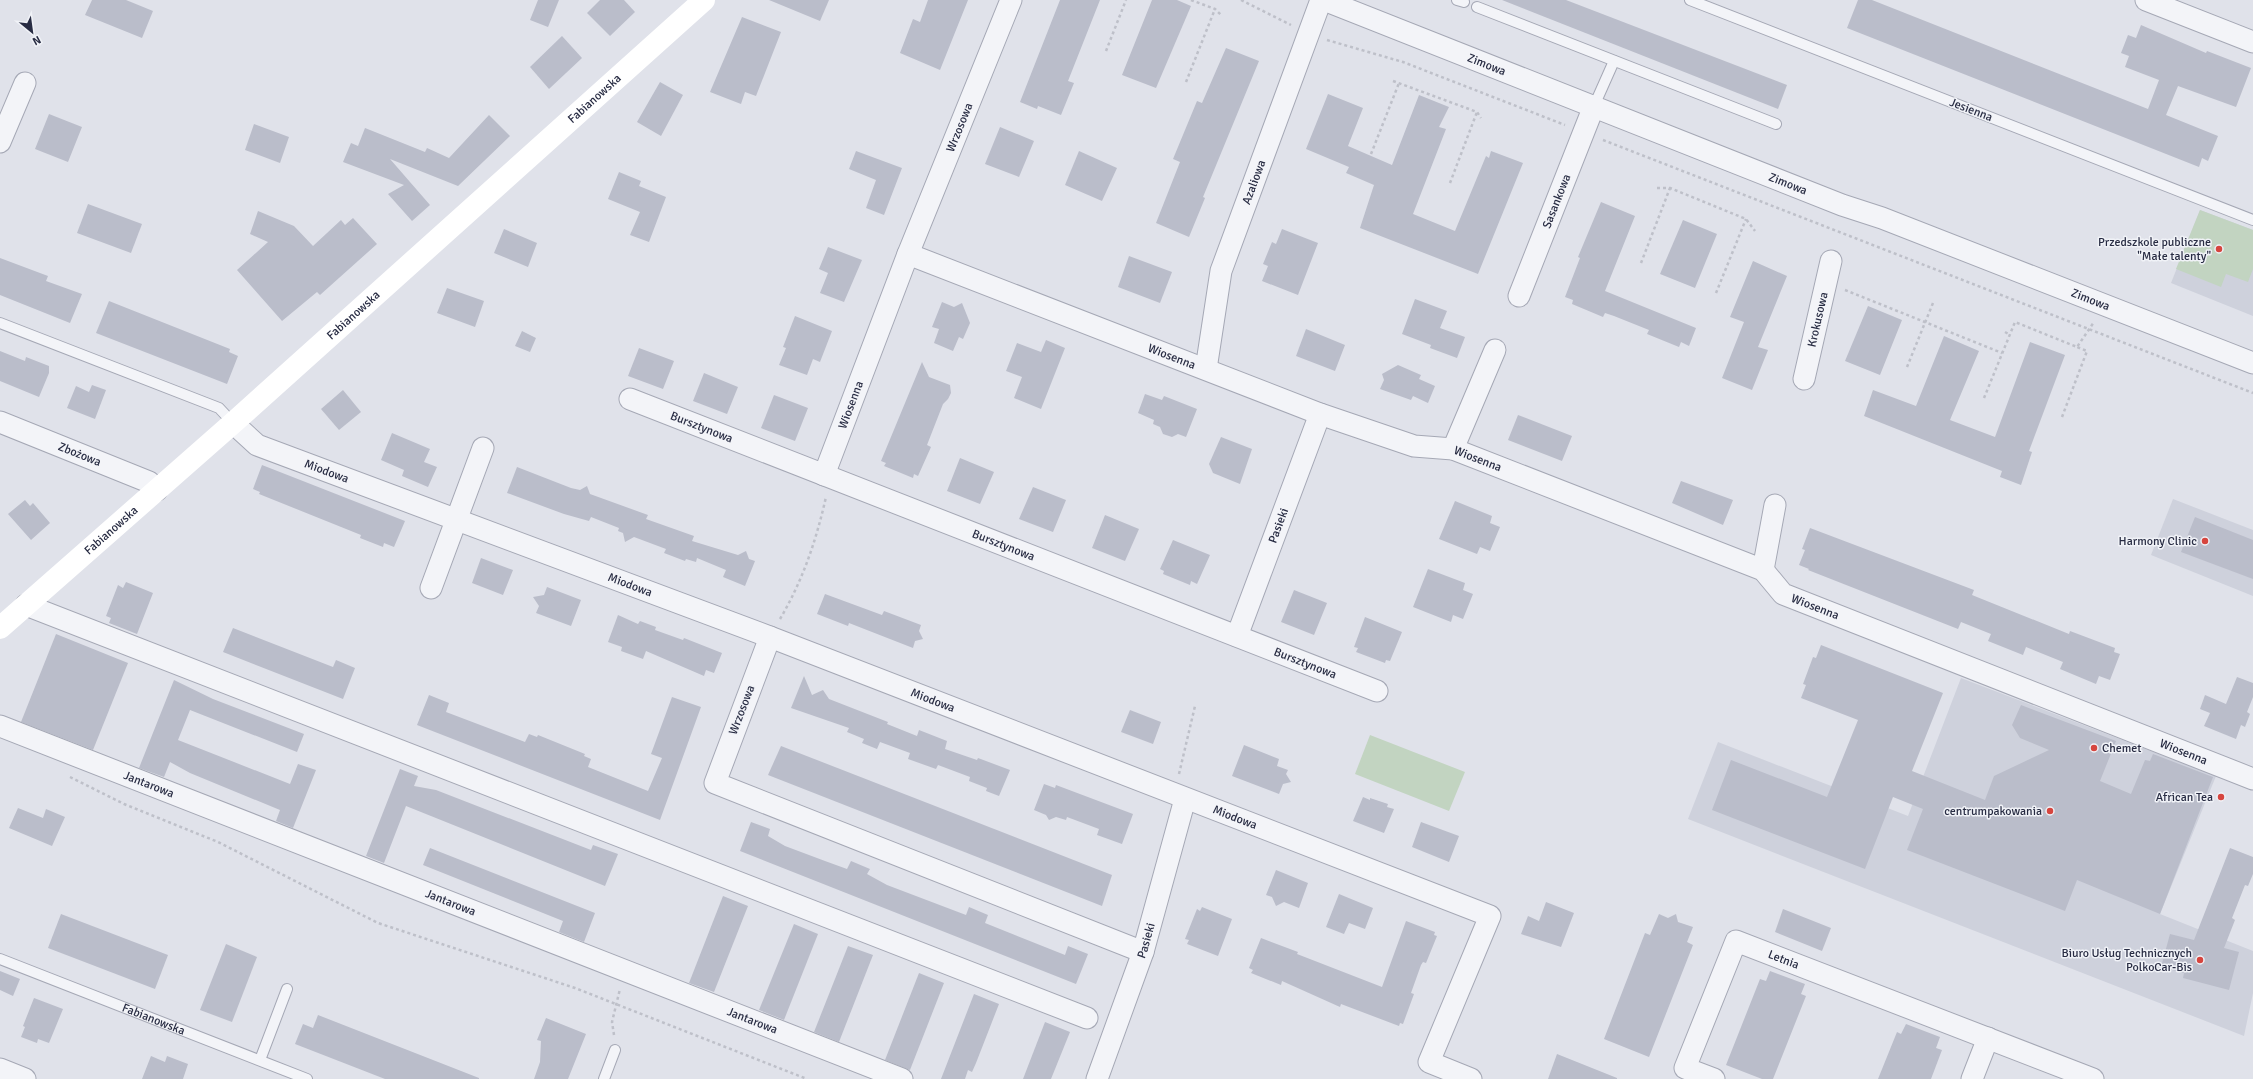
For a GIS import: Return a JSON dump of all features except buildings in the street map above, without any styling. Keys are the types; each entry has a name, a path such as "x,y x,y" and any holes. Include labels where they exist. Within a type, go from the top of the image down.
{"street":[{"name":"Fabianowska","path":"0,628 233,423 704,0"},
{"name":"Wrzosowa","path":"908,254 1011,0"},
{"name":"Azaliowa","path":"1206,369 1221,271 1321,0"},
{"name":"Zimowa","path":"1324,0 1835,202 2253,363"},
{"path":"2146,0 2253,42"},
{"path":"0,142 25,83"},
{"name":"Sasankowa","path":"1519,296 1594,106"},
{"name":"Wiosenna","path":"828,477 908,254 1320,414 1414,446 1453,449 1763,570 1783,594 2253,779"},
{"name":"Krokusowa","path":"1804,379 1832,261"},
{"path":"1453,449 1495,350"},
{"name":"Bursztynowa","path":"630,399 1377,691"},
{"name":"Pasieki","path":"1236,636 1320,414"},
{"name":"Zbożowa","path":"0,422 149,482 157,490"},
{"name":"Miodowa","path":"233,423 257,445 456,518 770,637 1490,916 1429,1062 1471,1079"},
{"path":"431,588 483,448"},
{"path":"1763,570 1775,505"},
{"path":"26,605 1087,1018"},
{"name":"Wrzosowa","path":"770,637 715,783 1143,952"},
{"name":"Jantarowa","path":"0,726 902,1079"},
{"name":"Pasieki","path":"1097,1079 1143,952 1185,799"},
{"name":"Letnia","path":"1714,1079 1685,1068 1736,941 2093,1079"},
{"path":"1972,1079 1988,1038"},
{"path":"0,1069 25,1079"}],"lane":[{"name":"Jesienna","path":"1690,0 2253,220"},
{"path":"1477,7 1776,124"},
{"path":"1594,106 1614,61"},
{"path":"0,323 219,408 233,423"},
{"name":"Fabianowska","path":"0,959 307,1079"},
{"path":"260,1060 287,989"},
{"path":"604,1079 615,1050"}],"path":[{"path":"1106,51 1126,0"},
{"path":"1191,0 1215,9 1221,15"},
{"path":"1241,0 1327,40 1403,62 2253,393"},
{"path":"1186,82 1215,9"},
{"path":"1393,81 1477,112 1481,118"},
{"path":"1371,154 1399,83"},
{"path":"1450,183 1477,112"},
{"path":"1658,188 1670,188 1746,219 1755,231"},
{"path":"1641,263 1670,188"},
{"path":"1716,293 1746,219"},
{"path":"1841,289 2002,353"},
{"path":"1907,368 1932,303"},
{"path":"2077,347 2105,305"},
{"path":"1984,398 2015,322 2087,351 2062,417"},
{"path":"2004,332 2010,334"},
{"path":"770,637 794,596 807,566 816,541 828,477"},
{"path":"1185,799 1179,781 1179,773 1190,734 1194,706"},
{"path":"68,776 124,804 218,842 378,923 616,1003 807,1079"},
{"path":"615,1050 612,1022 625,971"}],"shaded area":[{"name":"Przedszkole publiczne \"Małe talenty\"","path":"2200,210 2253,230 2253,316 2171,283"},
{"path":"2173,499 2253,530 2253,596 2151,555"},
{"path":"1961,678 2216,776 2160,914 2253,951 2253,993 2244,1036 1688,819 1718,742 1908,816"}],"green space":[{"name":"Przedszkole publiczne \"Małe talenty\"","path":"2200,210 2253,230 2253,269 2248,282 2226,274 2221,287 2176,269"},
{"path":"1370,735 1465,772 1449,811 1355,774"}],"place":[{"name":"Przedszkole publiczne \"Małe talenty\"","path":"2219,249"},
{"name":"Harmony Clinic","path":"2205,541"},
{"name":"Chemet","path":"2094,748"},
{"name":"African Tea","path":"2221,797"},
{"name":"centrumpakowania","path":"2050,811"},
{"name":"Biuro Usług Technicznych PolkoCar-Bis","path":"2200,960"}]}
